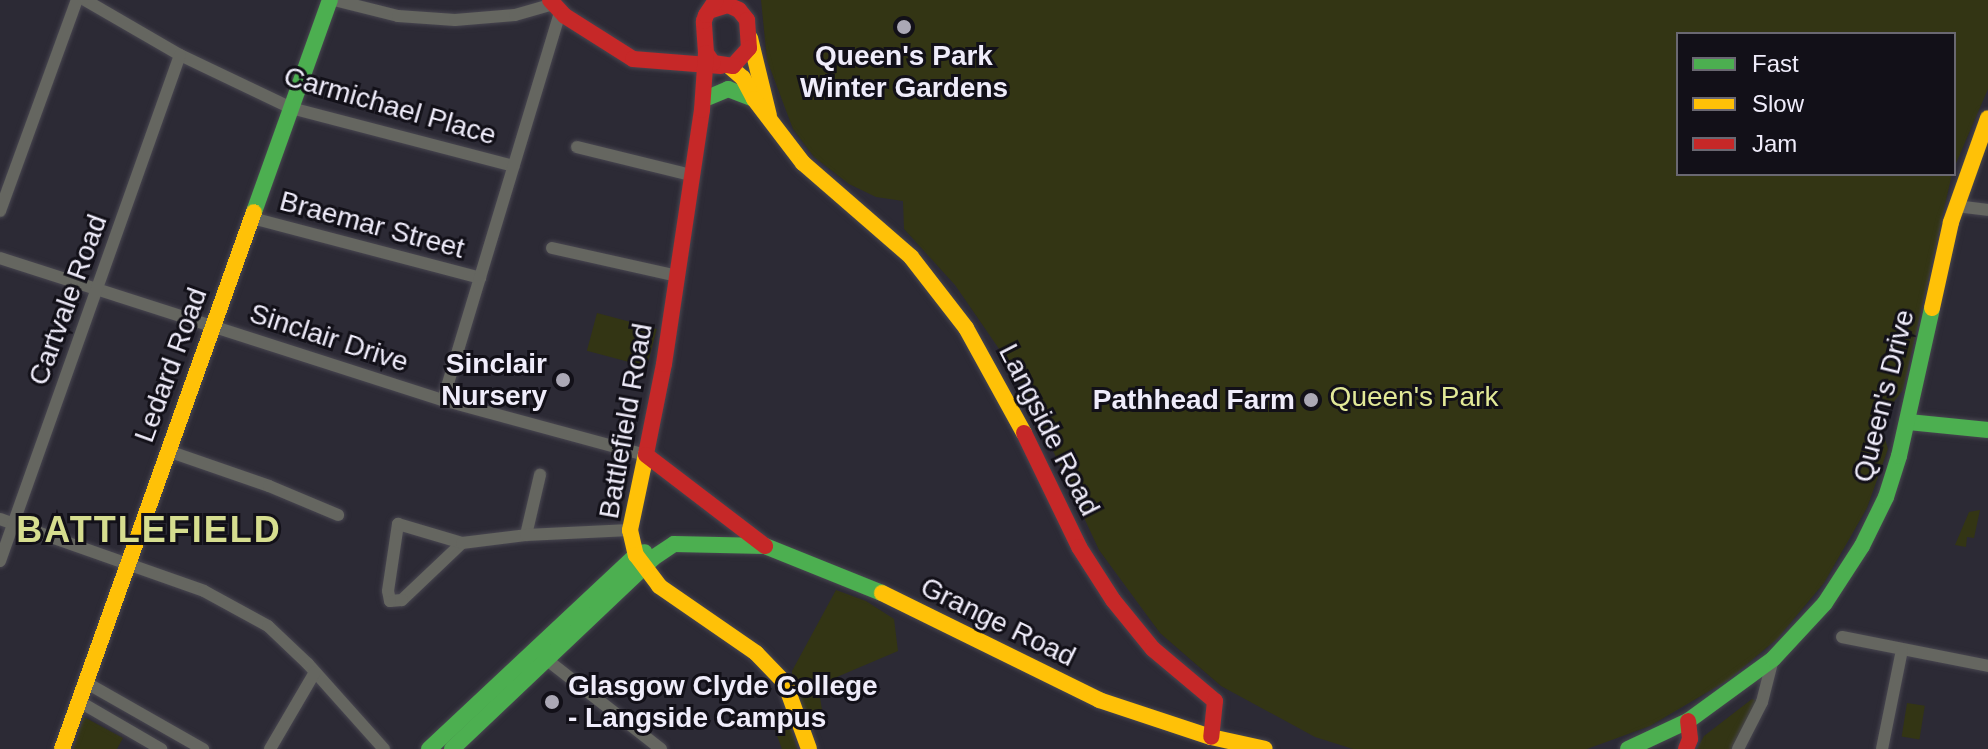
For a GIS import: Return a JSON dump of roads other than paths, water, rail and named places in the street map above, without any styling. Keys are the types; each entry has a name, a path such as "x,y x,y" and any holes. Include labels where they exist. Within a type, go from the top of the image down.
{"street":[{"path":"0,211 77,0"},
{"name":"Carmichael Place","path":"85,0 180,55 291,108 514,166"},
{"path":"332,0 398,16 455,20 515,15 554,6 633,59 681,64 717,63 703,27 727,5"},
{"name":"Ledard Road","path":"62,749 332,0"},
{"name":"Langside Road","path":"727,5 749,34 770,118"},
{"path":"443,400 514,166 554,6"},
{"name":"Battlefield Road","path":"640,561 630,530 646,455 705,104 717,63 746,55 749,34"},
{"name":"Cartvale Road","path":"0,561 6,521 98,289 180,55"},
{"name":"Langside Road","path":"717,63 743,78 754,99 803,163 911,257 959,318 995,376 1069,529 1105,589 1153,649 1212,695 1216,708 1210,743"},
{"path":"681,64 705,104 728,89 754,99"},
{"name":"Queen's Drive","path":"1773,659 1825,603 1862,546 1886,497 1909,422 1956,206 1988,118"},
{"path":"577,147 691,175"},
{"path":"1956,206 1988,210"},
{"name":"Braemar Street","path":"252,218 480,278"},
{"path":"552,248 677,276"},
{"name":"Sinclair Drive","path":"0,258 443,400 646,455"},
{"path":"1909,422 1988,430"},
{"path":"168,451 269,486 338,515"},
{"name":"Grange Road","path":"646,455 765,546 854,579 1051,679 1210,743"},
{"path":"526,535 540,475"},
{"path":"6,521 204,591 268,626 315,672 384,749"},
{"path":"462,543 402,600 390,601 387,597 398,524 462,543 526,535 630,530"},
{"name":"Grange Road","path":"640,561 674,544 765,546"},
{"path":"429,749 540,654 640,561 672,598 768,663 791,695 809,749"},
{"path":"1842,637 1988,666"},
{"path":"1882,749 1902,650"},
{"path":"452,749 540,654"},
{"path":"540,654 661,749"},
{"path":"1628,749 1688,721 1773,659"},
{"path":"1738,749 1762,702 1773,659"},
{"path":"270,749 315,672"},
{"path":"85,682 203,749"},
{"path":"80,702 161,749"},
{"path":"1686,749 1690,739 1688,721"},
{"path":"1210,743 1265,749"}],"place":[{"name":"Queen's Park Winter Gardens","path":"904,27"},
{"name":"Sinclair Nursery","path":"563,380"},
{"name":"Pathhead Farm","path":"1311,400"},
{"name":"Glasgow Clyde College - Langside Campus","path":"552,702"}],"district":[{"name":"BATTLEFIELD","path":"149,530"}],"park label":[{"name":"Queen's Park","path":"1414,397"}]}
